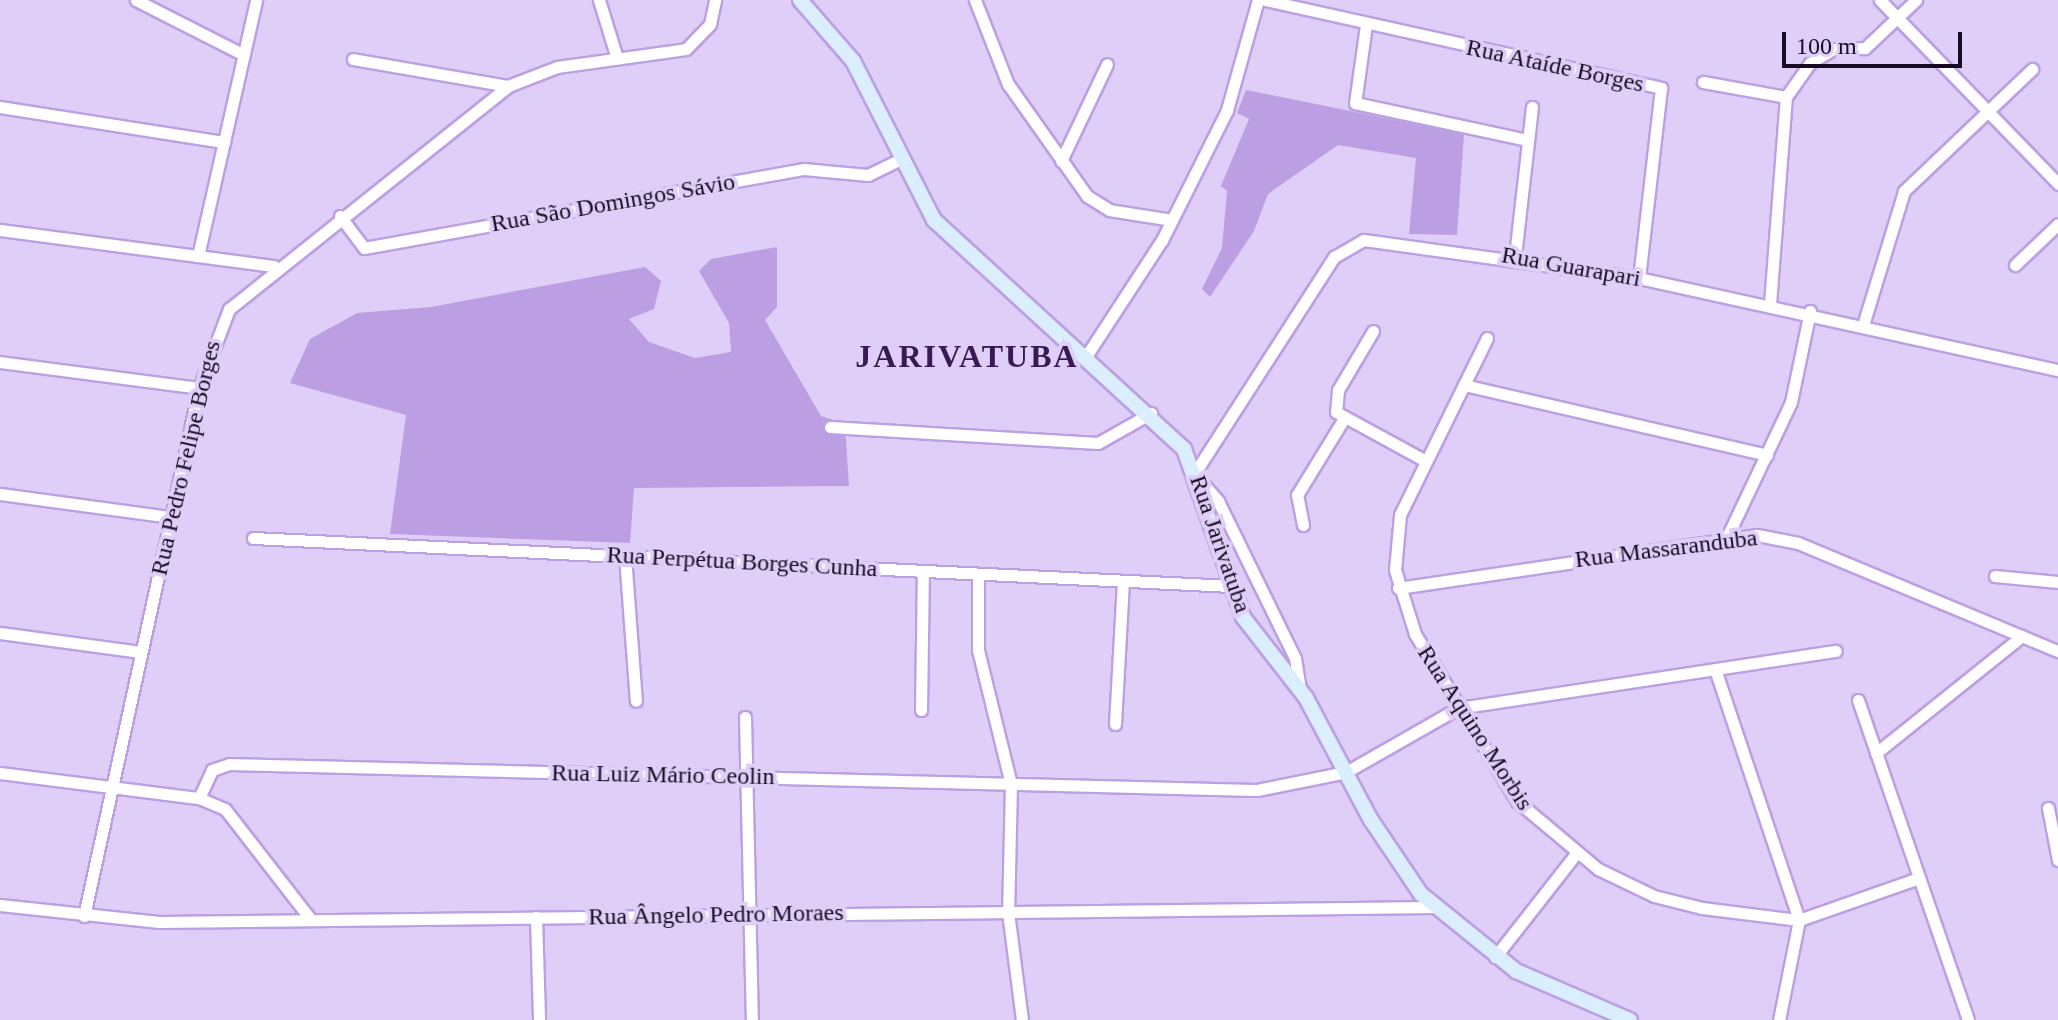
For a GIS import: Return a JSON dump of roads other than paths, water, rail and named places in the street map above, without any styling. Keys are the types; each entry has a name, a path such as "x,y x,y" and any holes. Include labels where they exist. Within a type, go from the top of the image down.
{"main road":[{"name":"Rua Jarivatuba","path":"800,0 853,61 899,160 940,226 1085,358 1151,413 1198,476 1231,586 1252,632 1300,689 1346,772 1433,907 1495,957 1562,996 1630,1020"}],"street":[{"path":"136,0 244,55"},
{"path":"198,256 256,0"},
{"path":"599,0 617,58"},
{"name":"Rua Pedro Felipe Borges","path":"84,916 199,388 220,322 274,266 508,86 557,67 686,49 710,24 715,0"},
{"path":"975,0 1008,84 1061,161 1101,207 1172,220"},
{"path":"1085,358 1172,220 1240,77 1258,0"},
{"name":"Rua Ataíde Borges","path":"1265,0 1366,25 1661,88 1639,278"},
{"path":"1880,0 2058,184"},
{"path":"1770,304 1786,97 1810,63 1833,49 1865,48 1916,0"},
{"path":"1366,25 1355,103 1528,140"},
{"path":"353,59 508,86"},
{"path":"1061,161 1107,64"},
{"path":"1864,322 1904,191 2032,69"},
{"path":"1703,82 1786,97"},
{"path":"0,107 224,142"},
{"path":"1515,256 1532,107"},
{"name":"Rua São Domingos Sávio","path":"340,216 364,248 804,169 868,175 899,160"},
{"path":"2015,265 2058,224"},
{"path":"0,230 274,266"},
{"name":"Rua Guarapari","path":"1198,476 1341,250 1375,240 1515,256 1639,278 1864,322 2058,370"},
{"path":"1727,537 1796,387 1810,311"},
{"path":"1373,331 1336,396 1343,420 1426,461"},
{"name":"Rua Aquino Morbis","path":"1487,338 1397,527 1398,588 1415,634 1517,801 1575,855 1677,903 1799,920 1919,878"},
{"path":"0,362 199,388"},
{"path":"1464,385 1767,455"},
{"path":"830,427 1098,443 1151,413"},
{"path":"1303,525 1297,495 1343,420"},
{"path":"1198,476 1218,501 1295,658 1300,689"},
{"path":"0,494 171,517"},
{"name":"Rua Massaranduba","path":"1398,588 1727,537 1798,543 2058,651"},
{"name":"Rua Perpétua Borges Cunha","path":"253,538 1231,586"},
{"path":"625,556 636,701"},
{"path":"921,710 923,571"},
{"path":"978,574 980,662 1011,784 1008,912 1022,1020"},
{"path":"1995,576 2058,582"},
{"path":"1115,724 1123,581"},
{"path":"0,633 141,652"},
{"path":"1876,753 2022,636"},
{"path":"1458,708 1836,651"},
{"path":"1715,669 1799,920 1779,1020"},
{"path":"1858,700 1968,1020"},
{"name":"Rua Luiz Mário Ceolin","path":"199,798 212,770 229,764 1257,790 1346,772 1458,708"},
{"path":"745,717 752,1020"},
{"path":"0,773 199,798 225,809 311,920"},
{"path":"2048,808 2058,860"},
{"path":"1495,957 1575,855"},
{"name":"Rua Ângelo Pedro Moraes","path":"0,905 84,916 311,920 1433,907"},
{"path":"536,917 539,1020"}],"district":[{"name":"JARIVATUBA","path":"967,356"}]}
